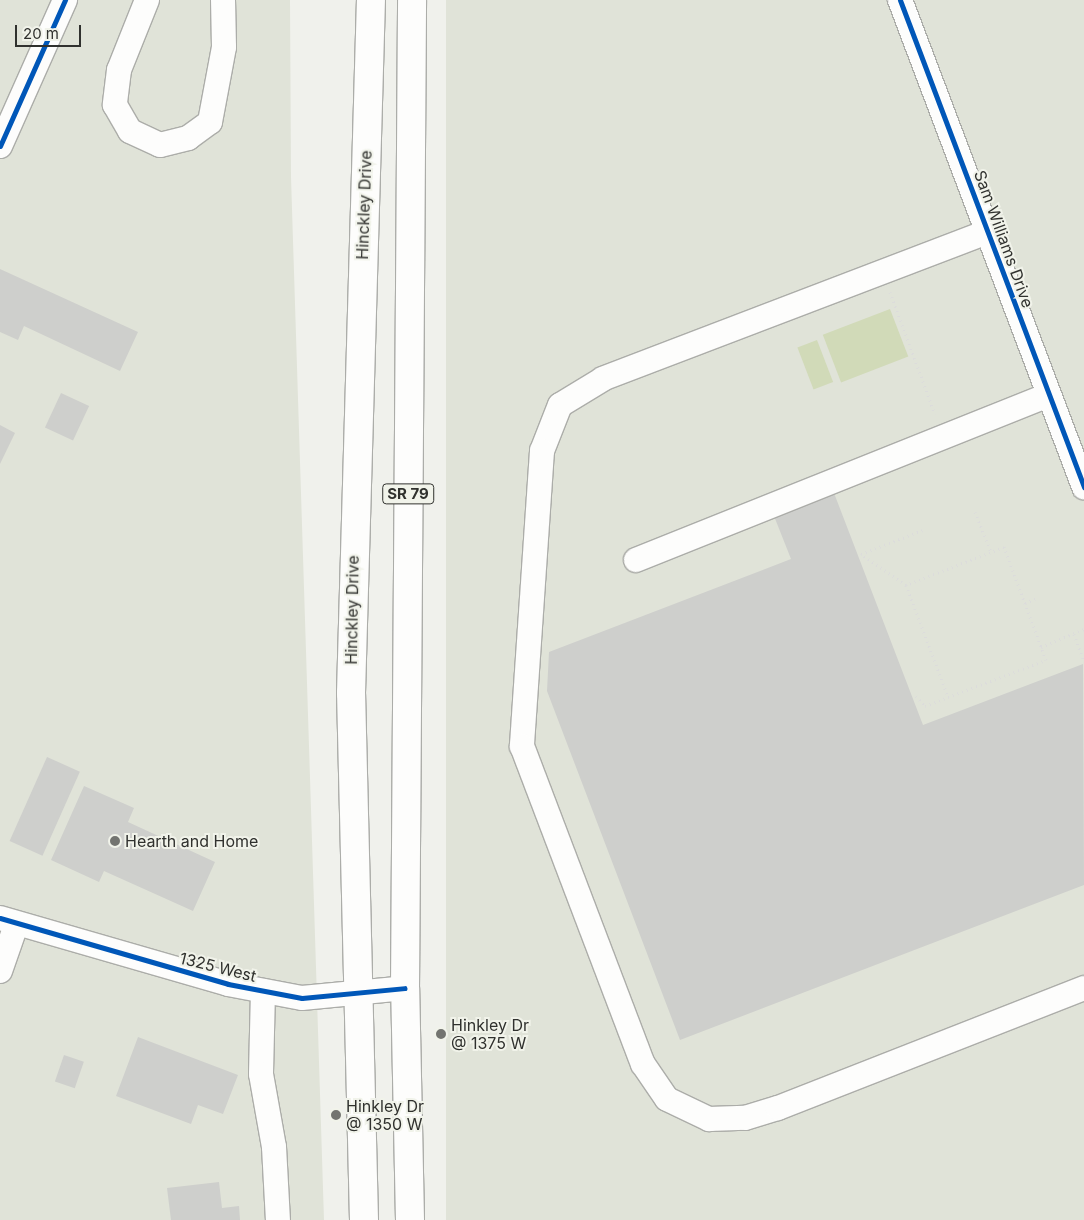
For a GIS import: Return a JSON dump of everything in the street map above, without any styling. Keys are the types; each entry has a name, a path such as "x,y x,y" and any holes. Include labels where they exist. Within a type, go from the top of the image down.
{"main road":[{"name":"Hinckley Drive","path":"364,1220 357,993 351,683 371,0"},
{"name":"SR 79","path":"410,1220 405,988 412,0"}],"street":[{"path":"0,146 65,0"},
{"path":"147,0 119,70 115,105 130,131 160,144 188,138 210,122 224,47 223,0"},
{"name":"Sam Williams Drive","path":"900,0 1084,488"},
{"path":"988,232 603,379 560,405 542,451 522,746 643,1064 667,1099 709,1119 745,1118 778,1108 1084,988"},
{"path":"636,560 1048,395"},
{"path":"0,970 8,922"},
{"name":"1325 West","path":"8,922 263,991 302,998 405,988"},
{"path":"263,991 261,1074 274,1147 278,1220"}],"path":[{"path":"883,272 936,414"},
{"path":"975,512 991,552"},
{"path":"923,530 861,554 906,585 948,697"},
{"path":"906,585 1004,548 1046,660 926,706 916,696"},
{"path":"1025,603 1037,598"},
{"path":"1041,647 1084,629"},
{"path":"1074,634 1084,661"}],"shaded area":[{"path":"0,0 290,0 291,177 324,1220 0,1220"},
{"path":"446,0 1084,0 1084,1220 446,1220"}],"green space":[{"path":"890,309 908,357 841,382 823,335"},
{"path":"817,340 833,382 814,390 797,348"}],"building":[{"path":"0,269 138,332 120,371 24,326 18,340 0,332"},
{"path":"61,393 89,406 73,441 45,427"},
{"path":"0,425 15,433 0,464"},
{"path":"834,493 923,725 1083,664 1084,885 680,1040 547,691 549,652 791,559 774,516"},
{"path":"47,757 80,772 42,856 10,841"},
{"name":"Hearth and Home","path":"84,786 134,808 128,822 215,862 193,911 104,871 99,882 51,860"},
{"path":"138,1037 238,1075 223,1114 198,1105 191,1124 116,1096"},
{"path":"64,1055 84,1062 75,1088 55,1081"},
{"path":"219,1182 222,1208 239,1206 240,1220 171,1220 167,1188"}],"cycle path":[{"path":"0,146 65,0"},
{"path":"900,0 1084,487"},
{"path":"0,918 228,984 302,998 405,988"}],"place":[{"name":"Hearth and Home","path":"115,841"},
{"name":"Hinkley Dr @ 1375 W","path":"441,1034"},
{"name":"Hinkley Dr @ 1350 W","path":"336,1115"}]}
